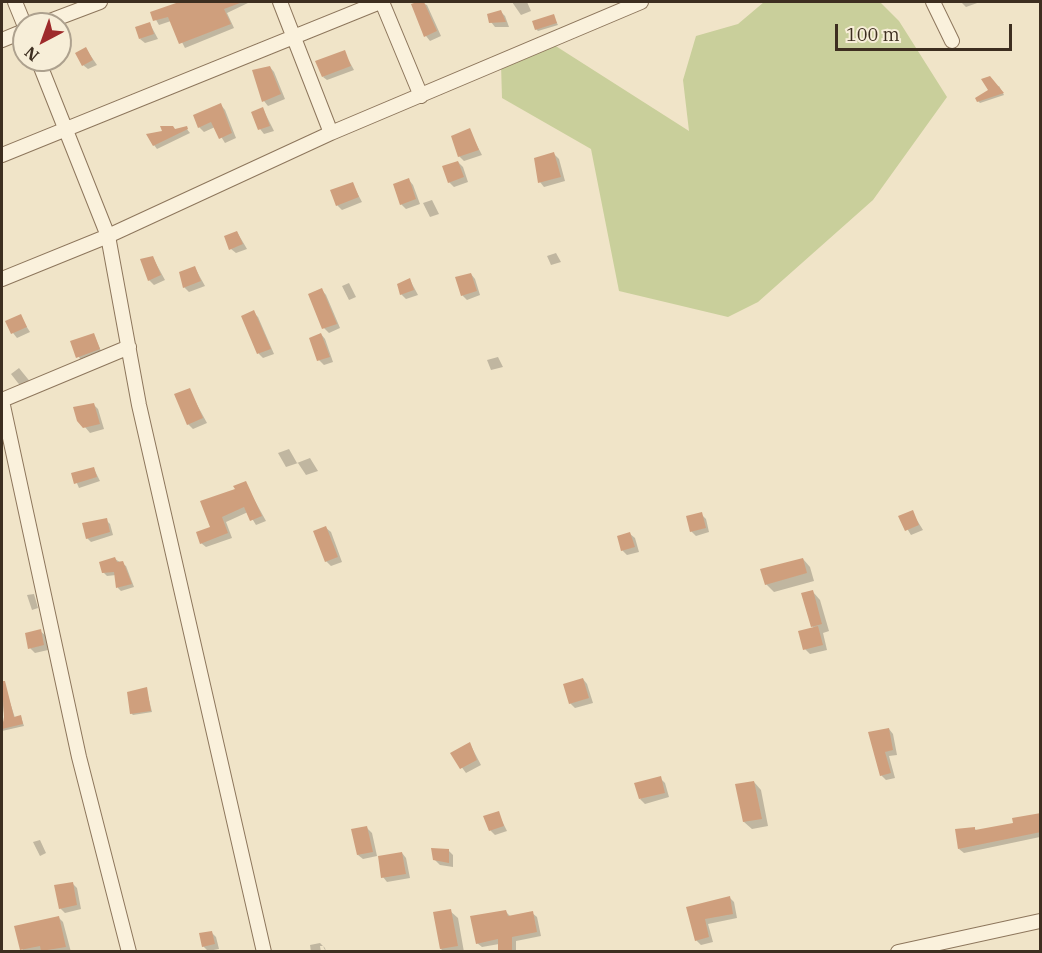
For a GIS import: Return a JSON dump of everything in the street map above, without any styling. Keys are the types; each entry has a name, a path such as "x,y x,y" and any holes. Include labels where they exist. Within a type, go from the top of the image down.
{"street":[{"path":"72,13 100,2"},
{"path":"280,2 331,133"},
{"path":"2,155 381,2 421,96"},
{"path":"2,279 108,236 331,133 421,96 603,8 641,2"},
{"path":"933,2 952,41"},
{"path":"44,72 108,236 142,417 264,951"},
{"path":"129,347 2,401 79,758 129,951"},
{"path":"898,951 1041,921"}],"green space":[{"path":"764,2 880,2 899,21 947,97 873,200 758,302 728,317 619,291 591,149 502,98 501,64 551,43 689,131 683,80 696,36 738,24"}],"building":[{"path":"179,2 240,3 224,9 231,24 179,44 168,17 153,21 150,12"},
{"path":"424,2 437,31 424,37 411,4"},
{"path":"501,10 506,22 489,23 487,14"},
{"path":"554,14 557,23 535,30 532,21"},
{"path":"150,22 154,34 139,39 135,27"},
{"path":"86,47 93,60 82,66 75,53"},
{"path":"345,50 351,66 322,77 315,61"},
{"path":"270,66 281,94 262,102 252,70"},
{"path":"990,76 1004,93 977,102 975,98 988,90 981,79"},
{"path":"221,103 232,133 219,139 211,122 198,128 193,115"},
{"path":"263,107 270,126 258,130 251,112"},
{"path":"160,126 173,126 175,129 187,126 188,129 153,146 146,134 162,131"},
{"path":"470,128 479,150 458,157 451,136"},
{"path":"554,152 561,177 538,183 534,158"},
{"path":"458,161 464,177 448,183 442,166"},
{"path":"409,178 416,199 400,205 393,184"},
{"path":"353,182 359,197 336,206 330,190"},
{"path":"237,231 243,244 229,250 224,236"},
{"path":"153,256 161,275 148,281 140,259"},
{"path":"195,266 201,281 183,288 179,272"},
{"path":"471,273 477,291 461,296 455,277"},
{"path":"410,278 414,290 400,295 397,284"},
{"path":"322,288 337,324 322,329 308,294"},
{"path":"254,310 271,349 257,354 241,316"},
{"path":"21,314 27,327 11,334 5,321"},
{"path":"94,333 100,349 76,358 70,341"},
{"path":"321,333 330,357 317,361 309,338"},
{"path":"190,388 203,418 187,425 174,394"},
{"path":"94,403 100,424 83,428 77,421 73,407"},
{"path":"94,467 97,477 74,484 71,473"},
{"path":"246,481 262,516 250,521 244,507 222,517 228,533 200,544 196,532 210,527 200,501 235,489 233,486"},
{"path":"913,510 919,525 905,531 898,516"},
{"path":"702,512 706,528 690,532 686,516"},
{"path":"107,518 110,532 86,539 82,523"},
{"path":"326,526 338,557 325,562 313,531"},
{"path":"630,532 635,547 621,551 617,536"},
{"path":"115,557 117,562 123,561 132,584 116,588 114,572 102,573 99,562"},
{"path":"803,558 807,573 765,585 760,569"},
{"path":"813,590 822,624 811,627 801,593"},
{"path":"818,626 823,645 803,650 798,631"},
{"path":"41,629 44,645 28,649 25,633"},
{"path":"583,678 589,698 569,704 563,684"},
{"path":"2,681 5,681 14,717 21,715 23,724 2,729 4,717"},
{"path":"147,687 151,711 130,714 127,692"},
{"path":"889,728 893,750 885,752 891,773 880,776 868,732"},
{"path":"470,742 477,760 460,769 450,753"},
{"path":"661,776 665,793 639,799 634,783"},
{"path":"754,781 762,819 743,822 735,784"},
{"path":"499,811 504,826 489,831 483,816"},
{"path":"1041,813 1041,832 958,849 955,829 975,827 975,830 1013,823 1012,818"},
{"path":"367,826 373,852 357,855 351,829"},
{"path":"431,848 449,849 449,863 433,860"},
{"path":"402,852 406,874 381,878 378,856"},
{"path":"73,882 77,905 59,909 54,885"},
{"path":"730,896 733,914 705,919 709,937 695,941 686,907"},
{"path":"451,909 458,946 440,949 433,912"},
{"path":"506,910 508,916 533,911 537,932 512,937 512,951 498,951 498,939 476,944 470,916"},
{"path":"59,916 66,947 41,951 40,946 20,950 14,926"},
{"path":"212,931 215,944 202,947 199,933"}]}
